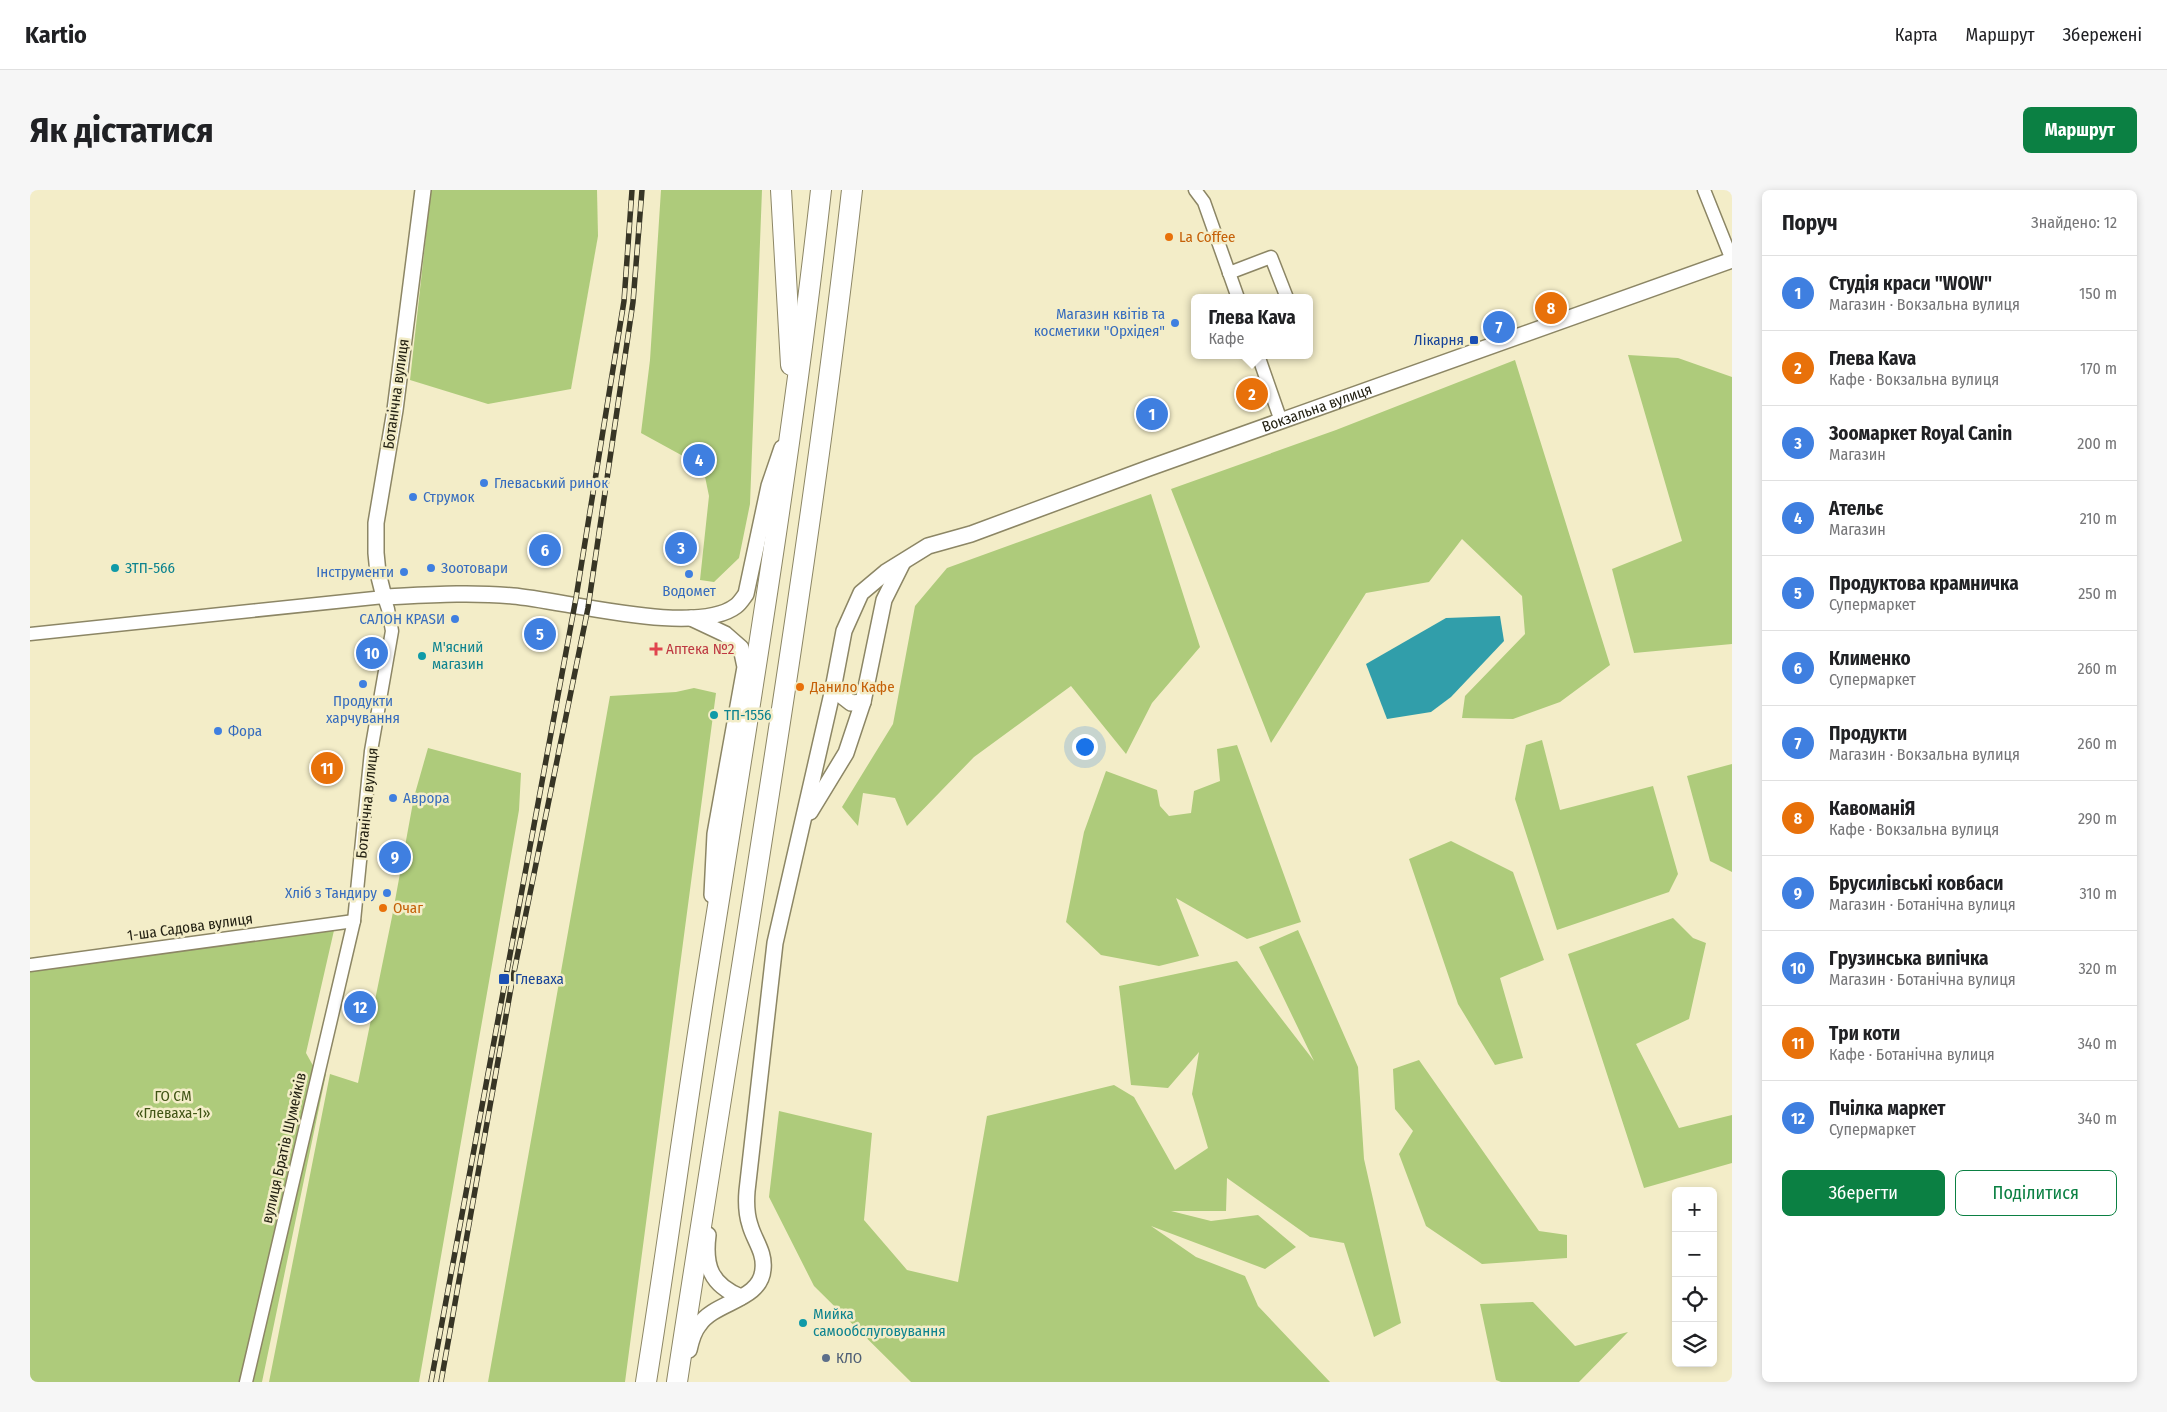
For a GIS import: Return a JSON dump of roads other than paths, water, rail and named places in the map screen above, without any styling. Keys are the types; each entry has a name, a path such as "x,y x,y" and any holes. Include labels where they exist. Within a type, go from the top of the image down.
{"highway":[{"path":"781,190 794,411"},
{"path":"646,1382 708,969 764,621 794,411 821,190"},
{"path":"677,1382 806,561 833,356 852,190"}],"street":[{"name":"Ботанічна вулиця","path":"354,921 372,751 392,631 378,573 376,522 395,410 423,190"},
{"path":"1195,190 1204,202 1237,294"},
{"path":"1704,190 1732,260"},
{"path":"1229,273 1271,257 1285,294"},
{"name":"Вокзальна вулиця","path":"681,1382 693,1337 699,1324 711,1312 754,1289 760,1281 764,1270 763,1258 750,1227 746,1211 775,944 833,690 844,631 861,593 905,558 928,546 971,534 1732,260"},
{"path":"1259,359 1281,421"},
{"path":"30,634 384,597 441,594 513,596 684,620 714,615 736,606 746,594 769,486 794,411"},
{"path":"803,824 846,753 862,702 884,600 894,576 905,558"},
{"path":"852,611 860,608 870,610 880,620"},
{"path":"689,618 725,634 741,648 745,667 715,834 708,969"},
{"path":"833,690 851,703 862,702"},
{"name":"1-ша Садова вулиця","path":"30,965 354,921"},
{"name":"вулиця Братів Шумейків","path":"246,1382 354,921"},
{"path":"709,1175 712,1204 706,1252 708,1265 714,1278 723,1288 741,1297"}],"water":[{"path":"1500,616 1504,641 1451,697 1431,712 1387,719 1366,664 1446,618"}],"railway":[{"path":"431,1382 576,598 624,301 632,190"},
{"path":"441,1382 512,982 588,608 633,302 642,190"}],"place":[{"name":"La Coffee","path":"1169,237"},
{"name":"КавоманіЯ","path":"1551,308"},
{"name":"Магазин квітів та косметики \"Орхідея\"","path":"1175,323"},
{"name":"Продукти","path":"1499,327"},
{"name":"Лікарня","path":"1474,340"},
{"name":"Глева Kava","path":"1252,394"},
{"name":"Студія краси \"WOW\"","path":"1152,414"},
{"name":"Ательє","path":"699,460"},
{"name":"Глеваський ринок","path":"484,483"},
{"name":"Струмок","path":"413,497"},
{"name":"Зоомаркет Royal Canin","path":"681,548"},
{"name":"Клименко","path":"545,550"},
{"name":"ЗТП-566","path":"115,568"},
{"name":"Зоотовари","path":"431,568"},
{"name":"Інструменти","path":"404,572"},
{"name":"Водомет","path":"689,574"},
{"name":"САЛОН КРАSИ","path":"455,619"},
{"name":"Продуктова крамничка","path":"540,634"},
{"name":"Аптека №2","path":"656,649"},
{"name":"Грузинська випічка","path":"372,653"},
{"name":"М'ясний магазин","path":"422,656"},
{"name":"Продукти харчування","path":"363,684"},
{"name":"Данило Кафе","path":"800,687"},
{"name":"ТП-1556","path":"714,715"},
{"name":"Фора","path":"218,731"},
{"name":"Три коти","path":"327,768"},
{"name":"Аврора","path":"393,798"},
{"name":"Брусилівські ковбаси","path":"395,857"},
{"name":"Хліб з Тандиру","path":"387,893"},
{"name":"Очаг","path":"383,908"},
{"name":"Глеваха","path":"504,979"},
{"name":"Пчілка маркет","path":"360,1007"},
{"name":"Мийка самообслуговування","path":"803,1323"},
{"name":"КЛО","path":"826,1358"}],"park label":[{"name":"ГО СМ «Глеваха-1»","path":"173,1104"}]}
